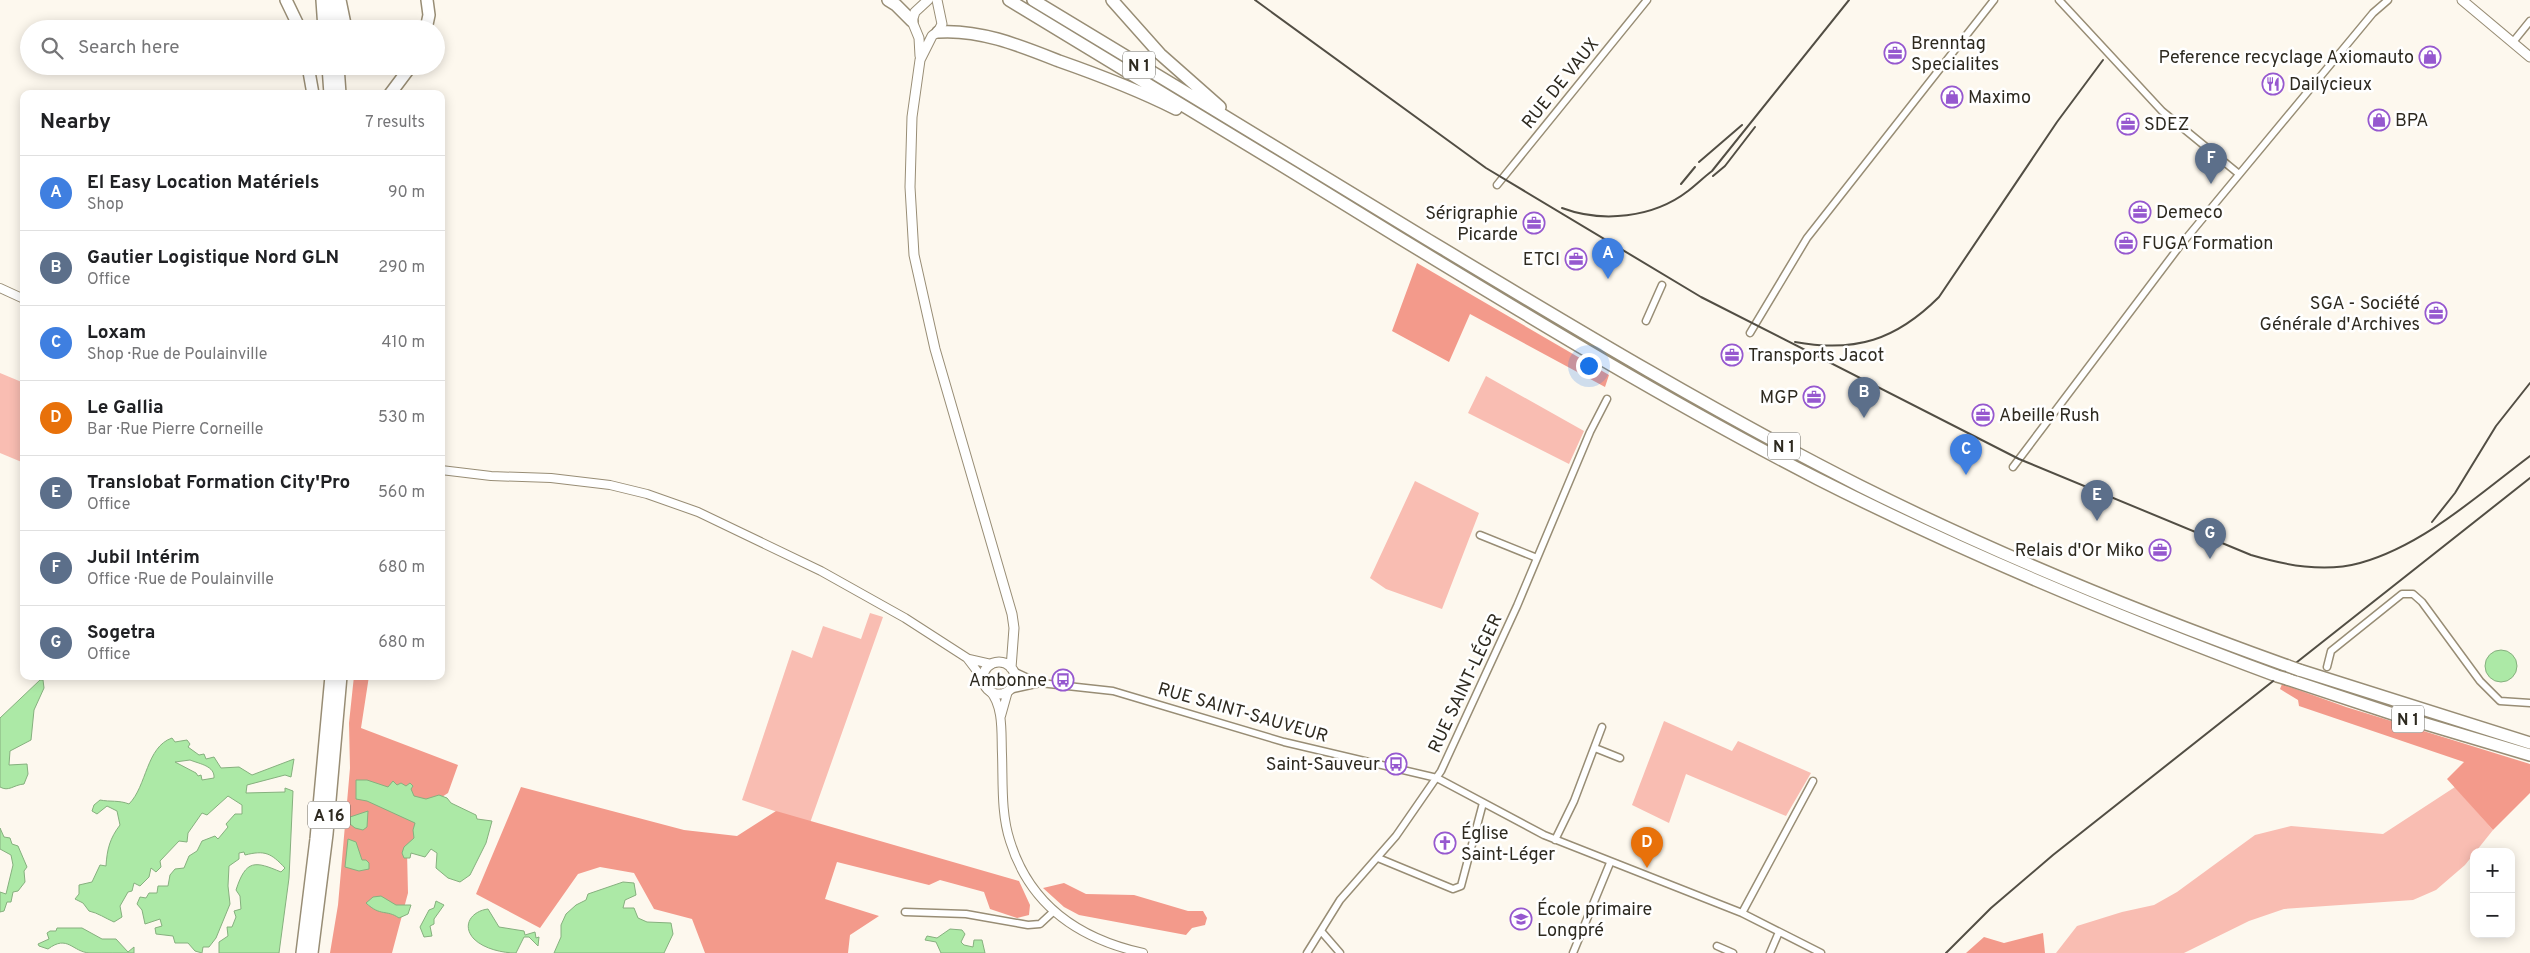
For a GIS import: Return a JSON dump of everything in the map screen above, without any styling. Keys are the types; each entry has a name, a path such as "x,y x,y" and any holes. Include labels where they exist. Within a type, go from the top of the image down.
{"highway":[{"path":"286,0 296,20"},
{"path":"322,0 323,20"},
{"path":"332,0 334,20"},
{"path":"340,0 344,20"},
{"path":"427,0 428,20"},
{"path":"434,0 436,12 435,20"},
{"path":"888,0 896,5 914,26"},
{"name":"N 1","path":"1008,0 1624,373 1819,479 1954,544 2068,594 2282,678 2408,719 2530,755"},
{"name":"N 1","path":"1033,0 1612,351 1690,396 1863,487 2066,580 2212,638 2294,668 2530,742"},
{"path":"1112,0 1160,54 1246,129"},
{"path":"935,34 964,32 1005,41 1124,85 1179,110 1206,119"},
{"path":"310,75 312,90"},
{"path":"329,75 330,90"},
{"path":"339,75 340,90"},
{"path":"393,90 404,75"},
{"name":"A 16","path":"302,953 318,822 331,680"},
{"name":"A 16","path":"312,953 328,826 341,680"}],"main road":[{"path":"920,60 942,24 937,0"},
{"path":"2462,0 2530,57"},
{"path":"938,10 926,3 915,12 914,26 919,38 920,60 912,117 911,220 916,268 934,348 1009,605 1014,636 1012,670 1014,681 1008,690 997,694 985,686 984,672 994,663 1014,636"},
{"path":"914,26 922,36 935,34"},
{"path":"994,663 1006,664 1012,670"}],"street":[{"name":"RUE DE VAUX","path":"1497,185 1647,0"},
{"path":"1750,333 1807,238 1994,0"},
{"path":"2058,0 2162,111 2239,174"},
{"path":"2013,467 2179,247 2373,13 2388,0"},
{"path":"2513,42 2530,21"},
{"path":"1646,321 1662,284"},
{"path":"0,288 20,297"},
{"name":"RUE SAINT-LÉGER","path":"1307,953 1340,900 1378,858 1437,778 1537,558 1590,432 1607,399"},
{"path":"445,470 491,476 551,478 610,485 647,494 690,509 821,571 905,618 967,658 983,679"},
{"path":"1480,535 1537,558"},
{"path":"2327,667 2331,651 2402,594 2413,594 2444,629 2480,681 2500,701 2530,703"},
{"path":"967,658 994,663"},
{"name":"RUE SAINT-SAUVEUR","path":"1012,670 1040,683"},
{"name":"RUE SAINT-SAUVEUR","path":"1008,690 1040,683 1124,693 1284,742 1437,778 1555,840 1742,913 1821,953"},
{"path":"1008,690 1000,718 1003,797 1010,841 1033,888 1054,911 1095,939 1143,953"},
{"path":"990,691 1000,718"},
{"path":"1555,840 1574,801 1602,728"},
{"path":"1595,748 1620,758"},
{"path":"1742,913 1813,780"},
{"path":"1378,858 1453,889 1458,889 1461,886 1483,803"},
{"path":"1573,953 1610,863"},
{"path":"905,912 966,914 1028,925 1040,924 1054,911"},
{"path":"1321,931 1340,953"},
{"path":"1770,953 1779,932"},
{"path":"1718,946 1733,953"}],"shaded area":[{"path":"1417,263 1609,375 1605,387 1470,314 1449,362 1392,331"},
{"path":"0,373 20,381 20,461 0,453"},
{"path":"1486,376 1584,431 1569,464 1468,413"},
{"path":"1415,481 1479,513 1442,609 1386,589 1370,578"},
{"path":"870,613 883,617 810,823 742,800 792,650 812,658 823,626 861,639"},
{"path":"2501,650 2513,654 2517,666 2513,678 2501,682 2489,678 2485,666 2489,654"},
{"path":"40,680 43,680 44,688 34,710 31,740 10,751 9,765 27,764 28,774 24,784 9,789 0,787 0,718"},
{"path":"354,680 368,680 361,728 458,765 448,793 431,804 407,852 408,893 392,953 330,953 338,905 350,768 349,723"},
{"path":"2282,684 2346,707 2530,764 2530,793 2493,830 2447,779 2464,762 2299,706 2298,700 2280,689"},
{"path":"1664,721 1732,751 1738,741 1811,773 1786,816 1686,774 1669,823 1632,805"},
{"path":"172,738 175,742 187,740 190,744 188,747 199,755 204,754 206,759 214,757 221,768 239,767 252,775 294,759 291,777 285,775 247,785 246,793 285,792 285,788 293,791 289,878 279,953 219,953 219,942 228,936 227,927 232,927 236,917 234,911 241,909 240,896 236,890 244,873 252,865 264,866 281,872 285,868 276,859 267,854 245,855 244,852 239,853 239,859 229,866 228,886 230,904 216,938 209,947 203,947 202,953 195,951 188,943 175,943 173,936 156,934 155,928 162,926 160,919 145,924 142,910 137,904 140,897 146,898 149,893 157,893 158,886 168,886 170,875 175,869 184,868 189,856 197,851 202,841 215,836 218,839 228,827 226,824 235,814 242,814 242,805 228,796 207,815 202,813 188,833 187,842 179,841 160,861 161,867 156,872 151,868 149,877 140,886 134,883 132,891 128,892 120,906 122,917 114,922 89,911 83,903 75,899 79,894 79,885 92,882 100,865 106,866 110,844 120,825 117,811 107,806 97,814 92,811 94,805 100,800 129,804 140,787 152,758 163,743","holes":["190,760 209,768 214,774 214,778 202,780 201,775 198,776 196,773 175,762"]},
{"path":"356,780 367,780 388,787 393,781 397,785 401,783 406,786 410,783 413,786 411,789 414,796 426,799 439,795 476,815 477,819 492,821 486,843 470,875 460,882 448,878 436,868 437,853 431,849 425,857 411,853 410,858 404,858 402,853 404,847 414,838 413,830 415,823 367,801 356,799"},
{"path":"521,787 684,830 737,836 776,811 1019,881 1030,905 1029,915 1017,918 990,909 984,892 940,880 929,885 837,862 825,899 879,916 850,935 848,953 705,953 692,919 654,909 634,873 600,867 578,874 540,928 476,894"},
{"path":"2455,787 2493,830 2479,848 2470,848 2470,859 2465,865 2436,890 2413,900 2284,909 2249,921 2184,953 2056,953 2077,926 2122,912 2154,905 2177,892 2255,835 2291,826 2383,834"},
{"path":"368,811 367,827 363,830 355,828 350,824 350,817"},
{"path":"0,828 4,837 10,838 12,844 18,846 27,867 24,871 25,882 18,891 13,892 11,902 7,902 4,911 0,912 0,892 6,894 13,865 11,855 0,849"},
{"path":"348,839 356,842 362,860 366,860 369,863 369,869 359,871 345,867"},
{"path":"623,882 634,883 636,895 625,900 623,908 634,908 638,918 647,922 671,923 673,934 664,953 554,953 561,937 561,925 566,914 576,905 586,900 588,894"},
{"path":"1064,883 1086,894 1134,895 1188,911 1203,911 1207,918 1205,925 1192,928 1186,935 1079,915 1064,907 1043,888"},
{"path":"381,896 396,905 411,905 408,914 399,918 380,912 366,903 373,897"},
{"path":"436,901 444,905 434,919 434,924 430,926 432,936 424,937 420,927 429,910 434,908"},
{"path":"488,909 499,927 524,931 525,935 535,932 536,938 539,937 538,946 529,937 524,937 516,953 494,950 478,942 470,934 468,924 470,919 477,913"},
{"path":"57,928 82,928 102,939 116,939 128,952 134,947 134,953 90,953 65,943 60,943 48,949 39,946 38,944 49,939 47,933 56,931"},
{"path":"950,929 962,930 965,934 961,942 964,945 973,947 974,940 982,940 985,953 941,953 936,942 925,940 927,936 937,938"},
{"path":"2043,933 2045,953 1966,953 1984,937 2004,943"}],"railway":[{"path":"1255,0 1486,168 1701,297 2019,459 2251,555 2291,565 2319,568 2346,566 2384,555 2428,532 2530,456"},
{"path":"1562,208 1577,213 1594,215 1627,215 1659,207 1688,191 1712,171 1849,0"},
{"path":"1795,342 1837,346 1856,344 1890,333 1907,324 1923,312 1939,297 2057,122 2103,60"},
{"path":"1699,162 1742,125"},
{"path":"1713,176 1725,166 1755,127"},
{"path":"1681,184 1695,167"},
{"path":"2432,522 2455,493 2496,426 2530,383"},
{"path":"1946,953 1991,908 2053,855 2530,478"}],"place":[{"name":"Brenntag Specialites","path":"1895,53"},
{"name":"Peference recyclage Axiomauto","path":"2430,57"},
{"name":"Dailycieux","path":"2273,84"},
{"name":"Maximo","path":"1952,97"},
{"name":"BPA","path":"2379,120"},
{"name":"SDEZ","path":"2128,124"},
{"name":"Jubil Intérim","path":"2211,184"},
{"name":"Demeco","path":"2140,212"},
{"name":"Sérigraphie Picarde","path":"1534,223"},
{"name":"FUGA Formation","path":"2126,243"},
{"name":"ETCI","path":"1576,259"},
{"name":"El Easy Location Matériels","path":"1608,279"},
{"name":"SGA - Société Générale d'Archives","path":"2436,313"},
{"name":"Transports Jacot","path":"1732,355"},
{"name":"MGP","path":"1814,397"},
{"name":"Abeille Rush","path":"1983,415"},
{"name":"Gautier Logistique Nord GLN","path":"1864,418"},
{"name":"Loxam","path":"1966,475"},
{"name":"Translobat Formation City'Pro","path":"2097,521"},
{"name":"Relais d'Or Miko","path":"2160,550"},
{"name":"Sogetra","path":"2210,559"},
{"name":"Ambonne","path":"1063,680"},
{"name":"Saint-Sauveur","path":"1396,764"},
{"name":"Église Saint-Léger","path":"1445,843"},
{"name":"Le Gallia","path":"1647,868"},
{"name":"École primaire Longpré","path":"1521,919"}]}
